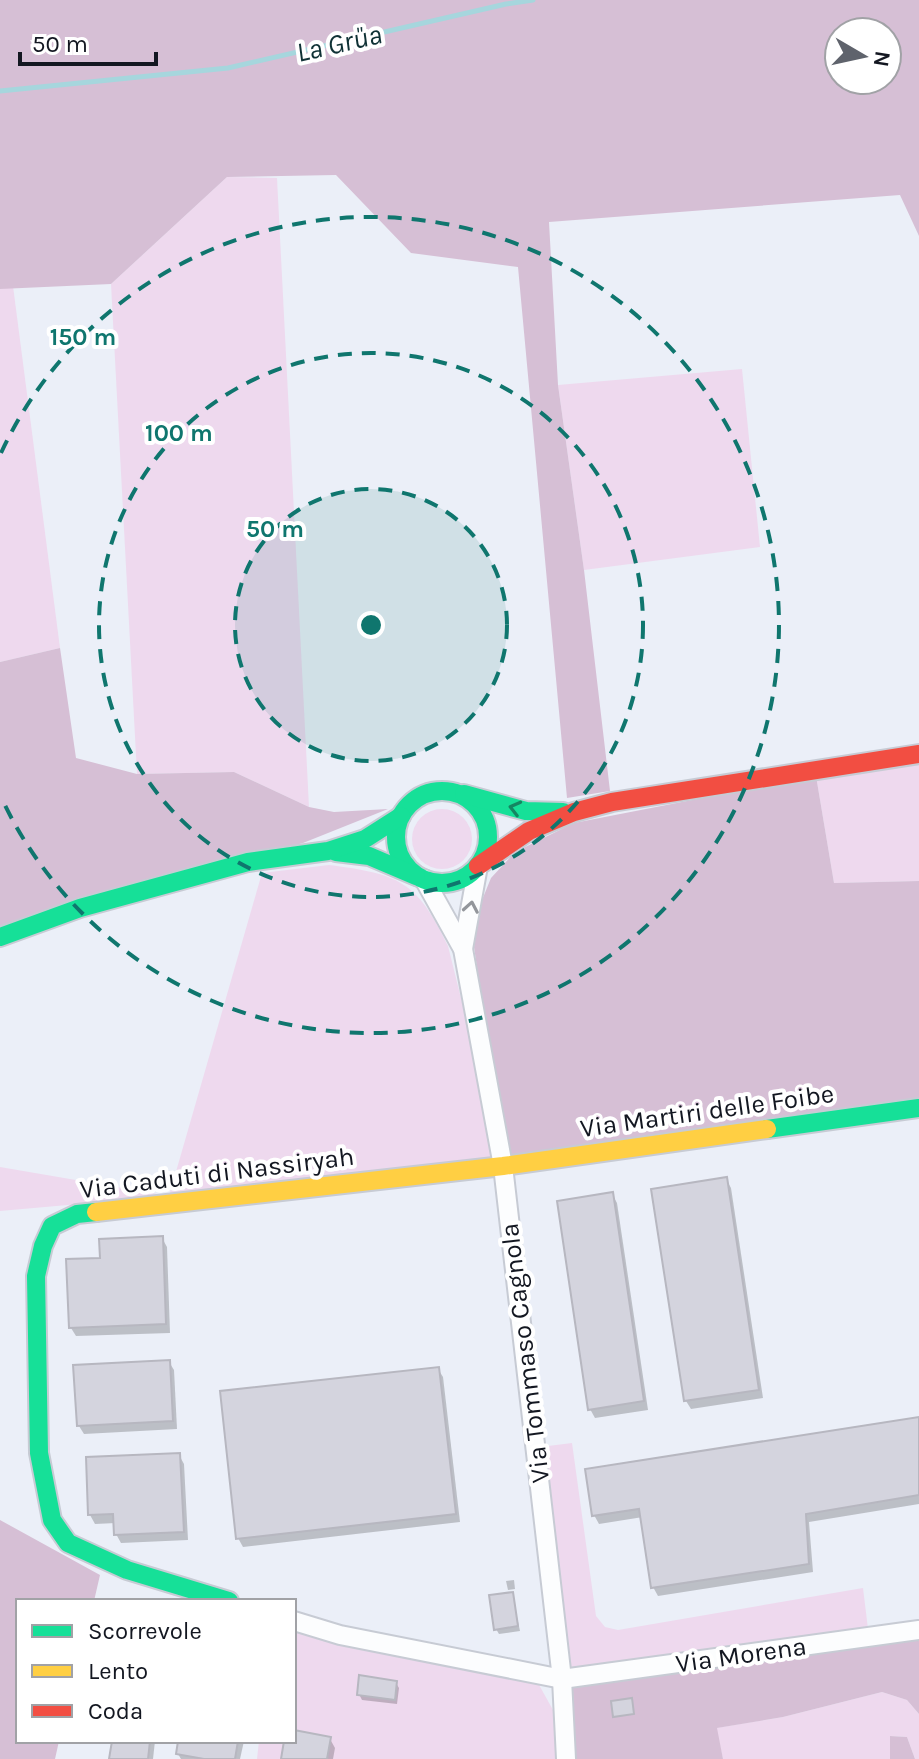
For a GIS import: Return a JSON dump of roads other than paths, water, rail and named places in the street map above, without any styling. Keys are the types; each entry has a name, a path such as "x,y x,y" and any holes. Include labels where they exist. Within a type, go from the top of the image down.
{"main road":[{"path":"328,851 369,856 424,879 442,883 459,880 529,831 574,812 612,802 919,754"},
{"path":"424,879 413,873 398,851 395,834 401,816 414,799 432,791 458,793 526,811 574,812"},
{"path":"458,793 474,803 485,819 488,842 478,866"},
{"path":"0,937 80,908 233,866 328,851 365,839 401,816"},
{"name":"Via Martiri delle Foibe","path":"503,1166 919,1108"},
{"name":"Via Caduti di Nassiryah","path":"222,1599 127,1570 68,1543 52,1520 39,1453 36,1276 43,1246 52,1226 77,1214 503,1166"}],"street":[{"name":"Via Tommaso Cagnola","path":"463,949 478,866"},
{"name":"Via Tommaso Cagnola","path":"424,879 463,949 503,1166 562,1679 566,1759"},
{"path":"296,1622 340,1635 562,1679"},
{"name":"Via Morena","path":"562,1679 919,1630"}],"waterway":[{"name":"La Grűa","path":"0,91 228,68 533,0"}]}
